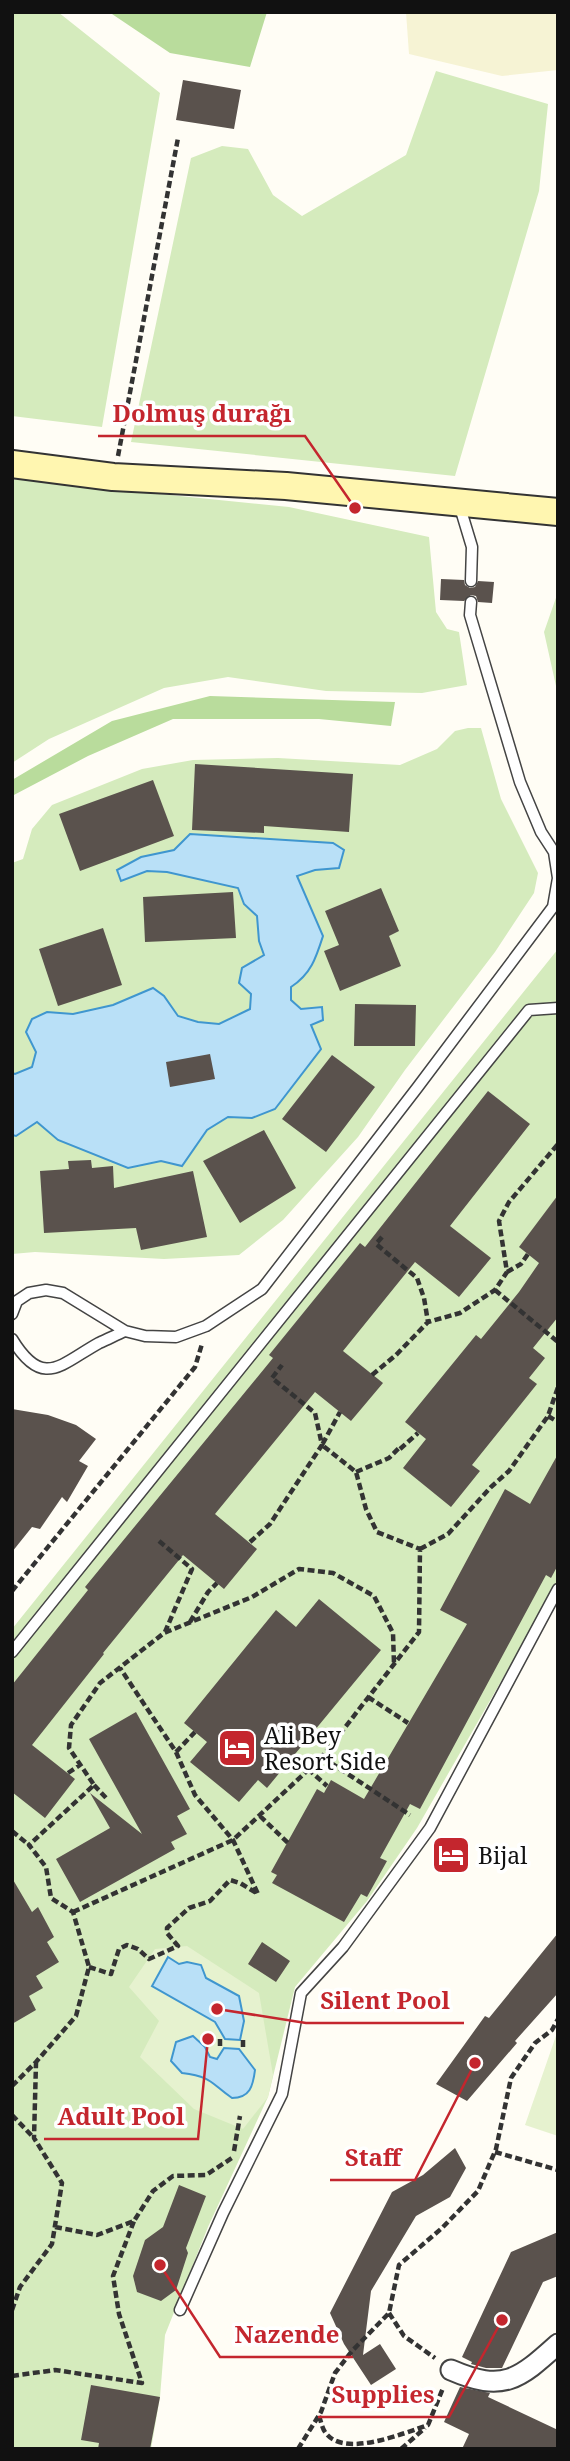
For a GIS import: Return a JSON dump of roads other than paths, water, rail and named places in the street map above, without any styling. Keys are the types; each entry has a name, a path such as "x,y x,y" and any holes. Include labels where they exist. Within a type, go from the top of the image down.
{"main road":[{"path":"12,464 114,477 286,486 558,512"}],"street":[{"path":"452,2370 485,2382 516,2378 535,2366 558,2344"}],"lane":[{"path":"458,503 472,547 471,581"},
{"path":"12,1314 17,1301 29,1293 46,1290 62,1293 125,1331 145,1336 176,1337 206,1326 262,1289 418,1088 552,907 558,878 554,852 541,832 520,782 470,615 471,602"},
{"path":"12,1652 528,1010 558,1008"},
{"path":"12,1339 25,1357 34,1364 52,1368 62,1367 125,1331"},
{"path":"180,2310 223,2213 282,2094 301,1993 343,1947 430,1828 558,1589"}],"water":[{"path":"190,834 333,843 344,850 339,868 315,870 297,876 323,936 308,971 291,987 291,1000 301,1009 322,1007 323,1020 311,1025 321,1049 275,1109 252,1118 228,1117 207,1130 182,1166 161,1161 128,1168 58,1140 37,1122 16,1136 12,1135 12,1073 32,1067 36,1052 26,1032 32,1019 47,1012 73,1014 113,1005 153,988 164,996 178,1016 198,1022 219,1024 250,1009 251,994 239,983 242,968 264,955 259,941 257,916 244,904 238,888 167,872 147,871 121,881 117,870 141,857 174,850"},
{"path":"168,1957 179,1964 187,1962 201,1965 206,1978 239,1996 244,2021 240,2040 225,2039 215,2022 152,1986"},
{"path":"193,2036 205,2047 210,2057 217,2059 224,2048 239,2049 255,2070 252,2086 247,2093 232,2098 206,2079 182,2073 171,2061 176,2042"}],"place":[{"name":"Dolmuş durağı","path":"355,508"},
{"name":"Ali Bey Resort Side","path":"237,1748"},
{"name":"Bijal","path":"451,1855"},
{"name":"Silent Pool","path":"217,2009"},
{"name":"Adult Pool","path":"208,2039"},
{"name":"Staff","path":"475,2063"},
{"name":"Nazende","path":"160,2265"},
{"name":"Supplies","path":"502,2320"}]}
